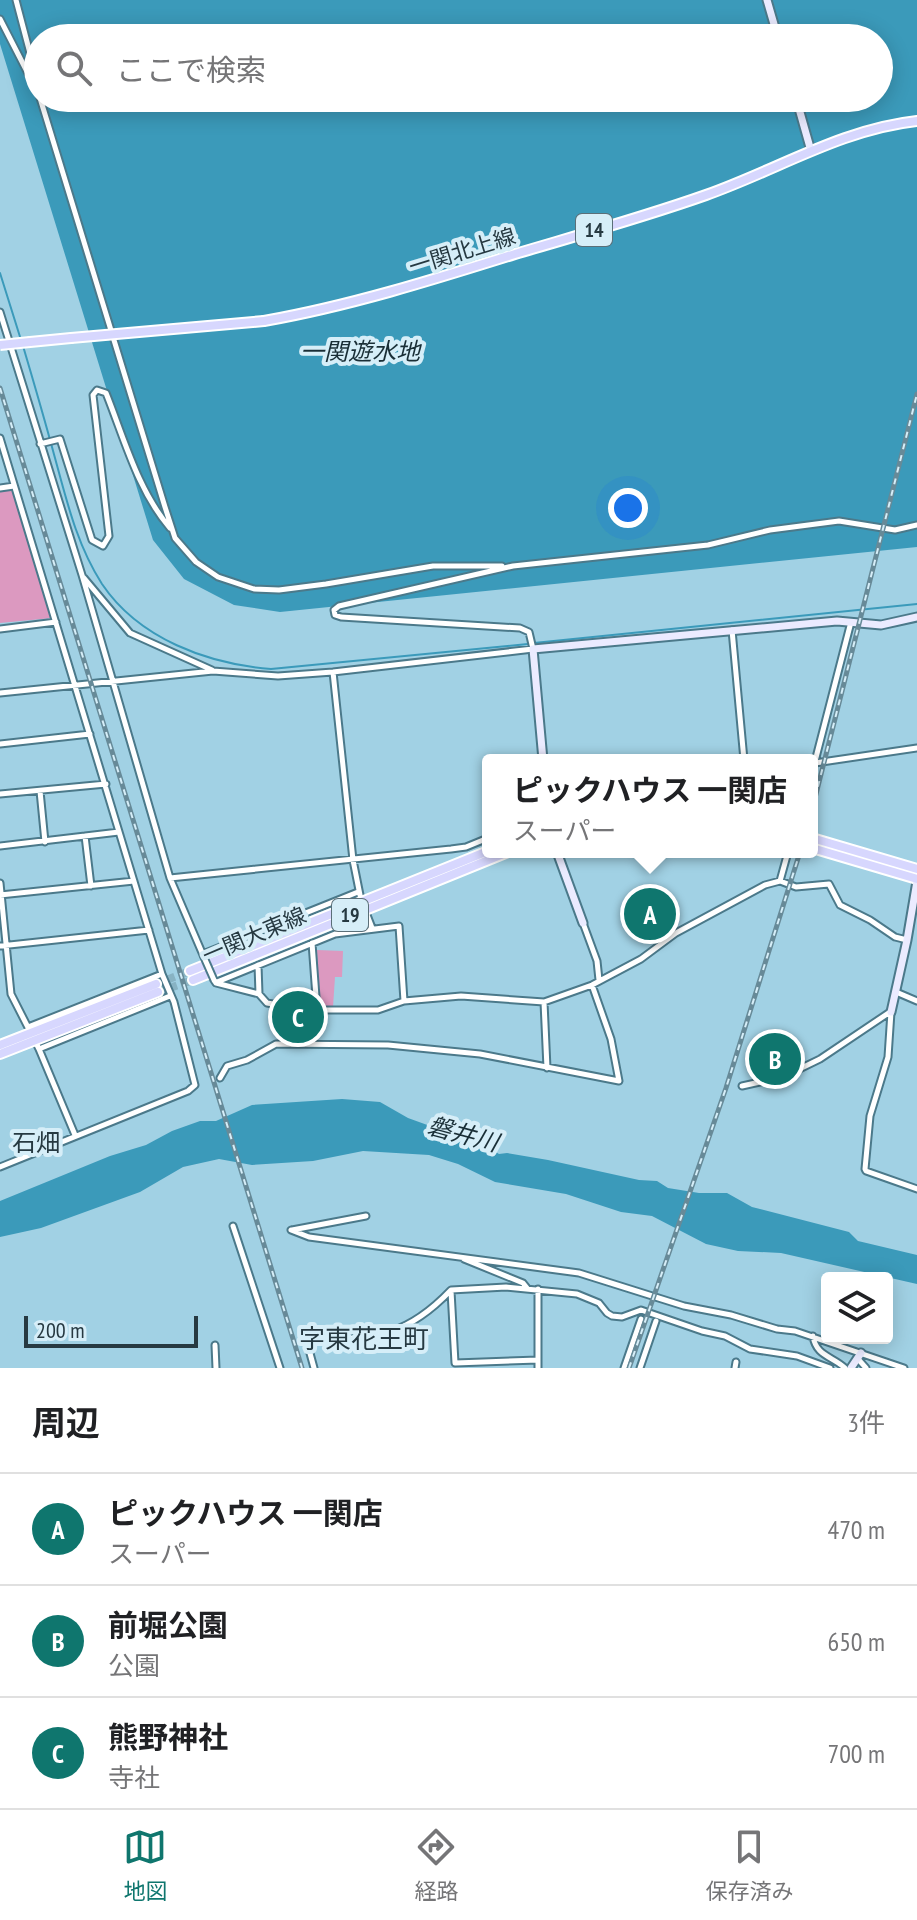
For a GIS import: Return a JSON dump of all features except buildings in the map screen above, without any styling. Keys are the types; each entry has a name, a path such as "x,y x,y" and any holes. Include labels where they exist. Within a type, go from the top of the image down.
{"main road":[{"name":"一関北上線","path":"0,345 264,321 350,303 671,207 740,182 852,134 892,123 917,121"},
{"path":"818,840 917,869"},
{"path":"818,850 917,880"},
{"name":"一関大東線","path":"191,976 361,901 482,853"},
{"name":"一関大東線","path":"361,901 490,858"},
{"path":"0,1045 157,988"},
{"path":"0,1054 31,1033"}],"street":[{"path":"16,0 24,30"},
{"path":"767,0 774,24"},
{"path":"0,19 24,66"},
{"path":"44,112 173,531 185,552 218,577 254,589 279,590 433,566 513,566 708,545 770,530 839,521 895,530 917,525"},
{"path":"800,112 811,151"},
{"path":"0,312 82,575 170,878 215,981 259,994 267,1003 308,1010 378,1010 404,1001 461,996 544,1002 592,985 641,959 676,933 763,885 780,881 796,887 829,884 840,905 895,937 907,940"},
{"path":"42,443 60,439 92,540 103,546 109,536 93,395 97,390 106,393 135,468 161,518 173,531"},
{"path":"0,438 162,974 174,1002 195,1085 188,1091 0,1167"},
{"path":"0,488 14,486"},
{"path":"513,566 339,606 334,610 335,615 520,628 529,632 532,637 542,754"},
{"path":"82,575 130,633 213,671"},
{"path":"0,693 213,671 278,676 333,672 533,648 837,621 881,625 917,617"},
{"path":"0,629 56,622"},
{"path":"816,754 851,622"},
{"path":"732,630 743,754"},
{"path":"333,672 353,860 361,901 372,928"},
{"path":"0,744 90,734"},
{"path":"818,762 917,748"},
{"path":"0,794 106,784"},
{"path":"40,791 45,842"},
{"path":"0,846 119,832"},
{"path":"85,836 91,886"},
{"path":"170,878 463,848 482,840"},
{"path":"559,858 597,961 599,981"},
{"path":"780,881 786,858"},
{"path":"915,1187 865,1169 870,1116 888,1057 891,1012 917,880"},
{"path":"1,895 134,881"},
{"path":"0,883 3,946 11,994 39,1049 75,1135"},
{"path":"203,955 361,901"},
{"path":"215,981 335,934 399,926 404,1001"},
{"path":"3,946 149,930"},
{"path":"312,943 317,1010"},
{"path":"258,965 259,994"},
{"path":"31,1033 162,974"},
{"path":"220,1078 227,1066 247,1060 272,1045 307,1044 388,1045 480,1054 619,1081 611,1039 592,985"},
{"path":"896,992 917,1001"},
{"path":"0,996 11,994"},
{"path":"39,1049 170,996"},
{"path":"544,1002 547,1068"},
{"path":"307,1044 308,1010"},
{"path":"742,1086 783,1077 820,1059 891,1012"},
{"path":"366,1216 291,1230 309,1237 579,1273 684,1306 813,1336 860,1356 904,1368"},
{"path":"233,1226 280,1368"},
{"path":"461,1258 523,1283 527,1289"},
{"path":"538,1289 538,1368"},
{"path":"314,1368 308,1346 316,1340 376,1336 399,1330 425,1315 451,1290 538,1289 588,1298 599,1303 612,1316 622,1317 641,1310 725,1336 750,1349 797,1356 830,1368"},
{"path":"451,1290 456,1365 538,1360"},
{"path":"624,1368 641,1319"},
{"path":"640,1368 656,1321"},
{"path":"813,1336 815,1347 845,1368"},
{"path":"215,1345 216,1368"},
{"path":"851,1368 860,1356"},
{"path":"860,1356 866,1368"}],"shaded area":[{"path":"12,489 52,618 0,623 0,490"},
{"path":"317,950 343,951 342,977 335,977 333,1007 319,1006"},
{"path":"783,1033 796,1075 766,1084 754,1042"}],"water":[{"name":"一関遊水地","path":"0,0 917,0 917,547 280,612 234,605 184,579 153,540 0,44"},
{"path":"342,1099 380,1102 408,1118 488,1147 499,1154 657,1181 668,1188 727,1193 752,1207 849,1232 858,1241 917,1255 917,1284 893,1279 893,1272 864,1272 781,1253 738,1251 706,1244 652,1216 621,1212 566,1194 495,1182 458,1164 429,1155 363,1151 313,1161 252,1165 219,1159 183,1167 140,1192 41,1228 0,1237 0,1201 110,1156 146,1145 172,1131 200,1121 216,1121 252,1105"}],"waterway":[{"path":"0,273 21,340"},
{"path":"23,346 79,539 93,569 117,603 155,634 223,661 271,669 528,644"},
{"path":"534,643 917,604"}],"tunnel":[{"path":"156,984 190,971"},
{"path":"158,992 193,980"}],"railway":[{"path":"0,388 302,1368"},
{"path":"818,786 917,394"},
{"path":"629,1368 726,1088 798,858"}],"place":[{"name":"ピックハウス 一関店","path":"650,914"},
{"name":"熊野神社","path":"298,1017"},
{"name":"前堀公園","path":"775,1059"}],"district":[{"name":"石畑","path":"36,1142"},
{"name":"字東花王町","path":"364,1338"}],"water label":[{"name":"磐井川","path":"463,1134"}]}
